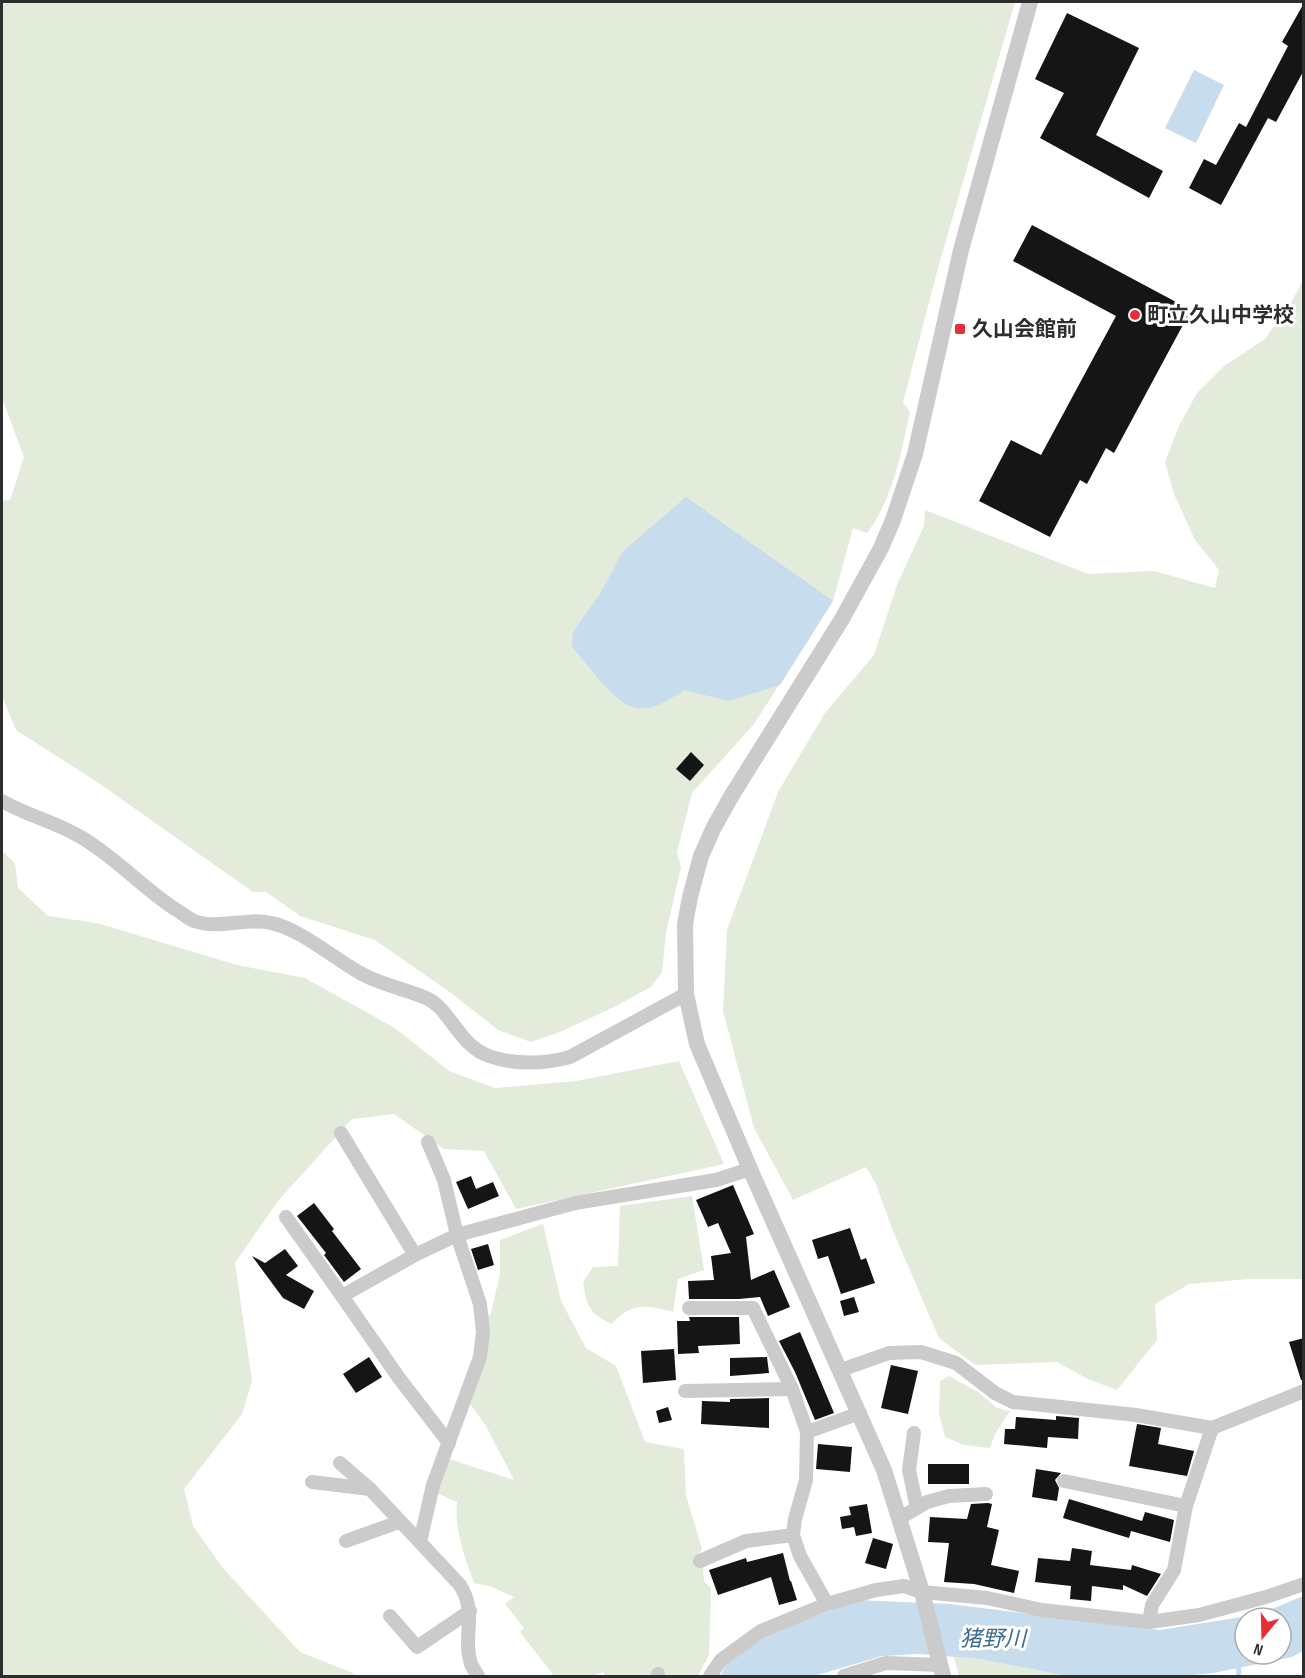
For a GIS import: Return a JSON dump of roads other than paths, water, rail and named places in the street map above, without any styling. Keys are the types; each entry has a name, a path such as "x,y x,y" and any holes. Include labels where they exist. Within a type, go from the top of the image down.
{"street":[{"path":"844,1677 886,1663 941,1668 922,1592 884,1470 697,1044 686,994 687,915 701,856 710,837 732,795 865,579 881,548 906,483 915,454 961,250 1030,2"},
{"path":"2,801 84,839 163,901 194,921 220,925 271,922 295,933 364,975 430,1000 471,1045 486,1055 502,1060 554,1062 570,1057 686,994"},
{"path":"341,1133 415,1255"},
{"path":"420,1542 421,1528 433,1485 480,1357 483,1332 480,1304 457,1235 444,1180 428,1142"},
{"path":"342,1296 415,1255 457,1235 575,1203 716,1180 750,1169"},
{"path":"286,1217 399,1378 449,1443"},
{"path":"689,1308 753,1308 792,1389 807,1432 806,1480 793,1535 800,1556 827,1604"},
{"path":"841,1370 889,1353 921,1352 956,1363 995,1393 1013,1402 1136,1415 1212,1428 1304,1391"},
{"path":"685,1391 792,1389"},
{"path":"807,1432 860,1413"},
{"path":"1149,1622 1152,1605 1174,1570 1186,1506 1212,1428"},
{"path":"914,1433 909,1470 917,1508"},
{"path":"340,1463 370,1489 460,1585 467,1597 470,1611 471,1663 478,1677"},
{"path":"1064,1481 1186,1506"},
{"path":"312,1482 370,1489"},
{"path":"900,1518 927,1502 950,1496 986,1494"},
{"path":"346,1541 399,1522"},
{"path":"700,1561 746,1541 793,1535"},
{"path":"710,1677 721,1660 761,1631 827,1604 876,1590 904,1586 922,1592 987,1598 1042,1610 1149,1622 1199,1615 1304,1584"},
{"path":"390,1616 417,1647 470,1611"}],"water":[{"path":"1194,70 1224,85 1196,143 1165,128"},
{"path":"686,497 833,601 780,685 729,701 684,690 653,707 632,707 608,689 572,647 573,632 600,594 623,551"},
{"path":"1303,1596 1303,1651 1293,1656 1293,1606 1279,1606"},
{"name":"猪野川","path":"858,1600 950,1604 1160,1630 1233,1618 1233,1666 1248,1666 1214,1673 1182,1676 1067,1676 980,1659 918,1654 882,1656 814,1676 720,1676 730,1658 771,1633"}],"waterway":[{"path":"1238,1666 1239,1676"}],"place":[{"name":"町立久山中学校","path":"1135,315"},
{"name":"久山会館前","path":"960,329"}]}
